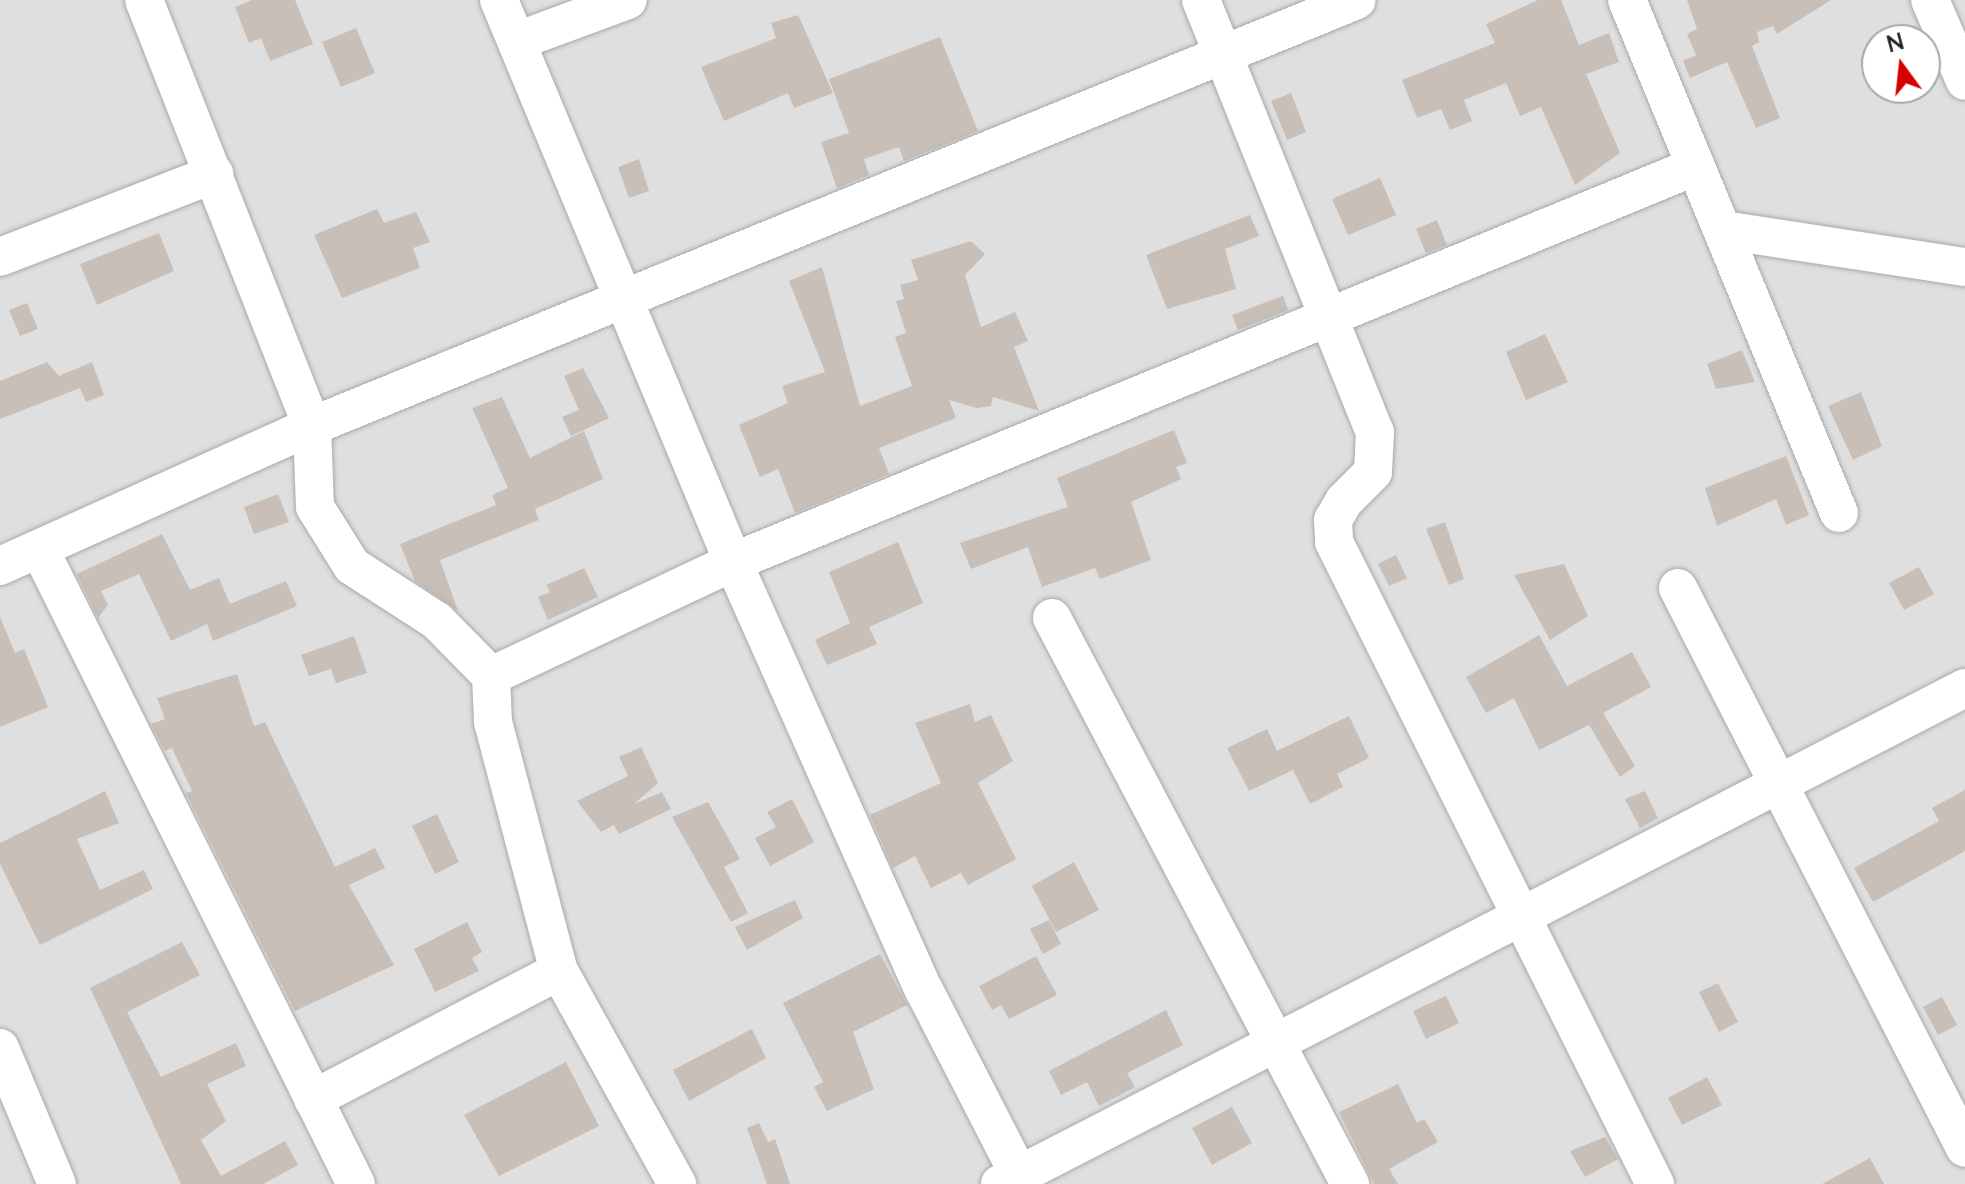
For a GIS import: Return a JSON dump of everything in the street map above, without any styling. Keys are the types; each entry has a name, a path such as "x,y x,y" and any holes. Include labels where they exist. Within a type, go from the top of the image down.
{"street":[{"path":"144,0 312,426 315,507 336,549 437,621 491,676 493,722 559,971 677,1184"},
{"path":"499,0 621,301 733,562 924,990 1014,1181 1519,915 1965,688"},
{"path":"517,41 628,0"},
{"path":"1201,0 1329,317 1377,449 1373,472 1333,520 1334,542 1655,1184"},
{"path":"0,566 312,426 1223,51 1357,0"},
{"path":"1627,0 1839,513"},
{"path":"1930,0 1965,81"},
{"path":"491,676 733,562 1696,166"},
{"path":"0,257 214,174"},
{"path":"1723,230 1965,267"},
{"path":"40,550 356,1184"},
{"path":"1678,588 1965,1148"},
{"path":"1052,618 1350,1184"},
{"path":"313,1099 559,971"},
{"path":"0,1048 57,1184"}],"shaded area":[{"path":"0,0 1965,0 1965,1184 0,1184"}],"building":[{"path":"252,0 295,0 313,44 270,61 261,38 249,43 235,7"},
{"path":"1538,0 1561,0 1579,45 1609,33 1619,62 1586,74 1620,153 1575,185 1541,107 1520,116 1506,83 1464,100 1472,121 1450,130 1441,109 1417,118 1402,80 1495,43 1486,24"},
{"path":"1687,0 1831,0 1777,34 1773,26 1757,32 1759,42 1752,46 1780,118 1756,128 1727,62 1690,78 1683,61 1696,55 1687,34 1697,29"},
{"path":"798,15 833,93 794,108 788,93 724,121 701,67 776,38 771,23"},
{"path":"356,28 375,73 341,87 322,42"},
{"path":"940,37 978,131 904,161 899,147 864,159 869,175 837,188 821,142 849,133 829,79"},
{"path":"1291,93 1306,132 1287,140 1271,101"},
{"path":"639,159 649,191 629,198 618,167"},
{"path":"1380,178 1396,215 1348,235 1332,199"},
{"path":"377,209 384,223 416,212 430,242 413,248 420,268 342,298 314,235"},
{"path":"1250,215 1259,236 1225,249 1236,289 1167,309 1146,255"},
{"path":"1437,220 1447,245 1426,253 1416,229"},
{"path":"159,233 174,271 97,305 80,264"},
{"path":"971,241 985,254 965,275 981,327 1015,312 1028,341 1014,347 1039,411 993,397 991,406 977,408 949,400 956,418 879,448 889,474 795,513 778,469 760,477 739,425 788,403 782,386 825,372 789,281 822,267 860,406 912,386 895,337 906,333 896,301 904,299 900,285 918,280 911,260"},
{"path":"1283,296 1288,310 1238,330 1232,315"},
{"path":"27,303 38,329 20,336 9,310"},
{"path":"1545,334 1568,382 1526,400 1506,352"},
{"path":"1742,350 1755,382 1716,389 1707,364"},
{"path":"47,362 59,376 92,362 104,395 86,402 80,388 0,419 0,381"},
{"path":"583,368 609,418 571,436 562,417 579,410 564,376"},
{"path":"1861,392 1882,446 1853,460 1828,406"},
{"path":"502,397 530,458 584,431 603,479 535,509 539,520 440,560 458,611 415,581 400,544 496,505 492,495 508,488 472,408"},
{"path":"1174,430 1187,463 1176,467 1181,479 1131,502 1151,560 1100,579 1095,568 1042,587 1028,547 971,569 960,543 1068,507 1057,478"},
{"path":"1786,456 1809,515 1786,525 1776,499 1717,526 1705,488"},
{"path":"278,494 289,522 254,534 244,507"},
{"path":"1445,522 1464,579 1449,585 1426,529"},
{"path":"162,534 190,590 219,578 230,604 286,581 297,606 213,641 207,624 171,641 139,574 101,591 108,605 98,618 77,574"},
{"path":"898,542 923,603 869,627 877,644 827,665 815,640 850,623 829,572"},
{"path":"1396,555 1407,578 1389,586 1378,564"},
{"path":"1564,564 1588,616 1550,640 1514,575"},
{"path":"1919,567 1934,594 1904,610 1889,583"},
{"path":"584,568 598,597 548,620 538,597 550,592 546,585"},
{"path":"0,617 15,653 24,649 48,707 0,727"},
{"path":"1539,635 1567,686 1632,652 1651,687 1603,713 1635,766 1620,777 1589,725 1539,750 1514,698 1486,713 1466,677"},
{"path":"354,636 367,673 336,683 331,669 309,676 301,655"},
{"path":"237,674 254,726 265,722 335,867 375,848 385,868 349,885 394,965 295,1011 186,793 192,791 172,748 165,751 151,724 165,719 157,698"},
{"path":"970,704 975,722 991,715 1013,761 978,783 1016,859 968,885 961,873 931,888 915,856 893,868 870,815 941,783 915,723"},
{"path":"1349,716 1369,758 1337,774 1343,787 1310,804 1293,770 1249,791 1227,748 1267,729 1277,751"},
{"path":"641,747 658,783 634,804 662,792 671,809 619,834 614,825 601,832 577,801 628,776 619,757"},
{"path":"1965,790 1965,851 1873,902 1854,868 1939,821 1932,808"},
{"path":"105,791 119,823 77,839 100,890 144,870 153,889 40,945 0,864 0,843"},
{"path":"1645,791 1658,818 1640,828 1625,799"},
{"path":"792,799 814,842 770,866 755,838 776,827 767,812"},
{"path":"708,802 740,859 724,867 748,913 731,922 672,817"},
{"path":"437,814 459,862 435,874 412,826"},
{"path":"1074,862 1099,910 1056,932 1032,886"},
{"path":"795,900 803,918 747,950 735,927"},
{"path":"1049,920 1061,944 1043,954 1030,929"},
{"path":"467,922 482,952 472,958 479,971 435,992 414,949"},
{"path":"182,942 200,975 127,1012 161,1077 236,1043 246,1066 207,1084 226,1121 201,1140 221,1176 285,1141 298,1165 263,1184 181,1184 90,988"},
{"path":"880,954 907,1005 853,1032 874,1089 827,1111 814,1087 823,1082 783,1003"},
{"path":"1036,956 1057,995 1009,1019 1001,1005 992,1010 979,986"},
{"path":"1718,983 1738,1022 1719,1032 1699,992"},
{"path":"1446,996 1459,1023 1426,1039 1413,1011"},
{"path":"1942,997 1957,1025 1938,1035 1923,1007"},
{"path":"1166,1010 1183,1045 1127,1073 1135,1087 1099,1106 1087,1082 1061,1095 1049,1071"},
{"path":"752,1029 766,1058 689,1101 673,1070"},
{"path":"566,1062 599,1126 499,1176 464,1115"},
{"path":"1707,1077 1722,1105 1682,1125 1668,1098"},
{"path":"1398,1084 1417,1123 1424,1119 1438,1142 1389,1169 1398,1184 1374,1184 1339,1112"},
{"path":"1232,1107 1252,1143 1212,1165 1192,1128"},
{"path":"759,1123 768,1142 775,1139 790,1184 767,1184 747,1128"},
{"path":"1605,1137 1618,1159 1585,1177 1570,1151"},
{"path":"1870,1158 1884,1184 1822,1184"}]}
